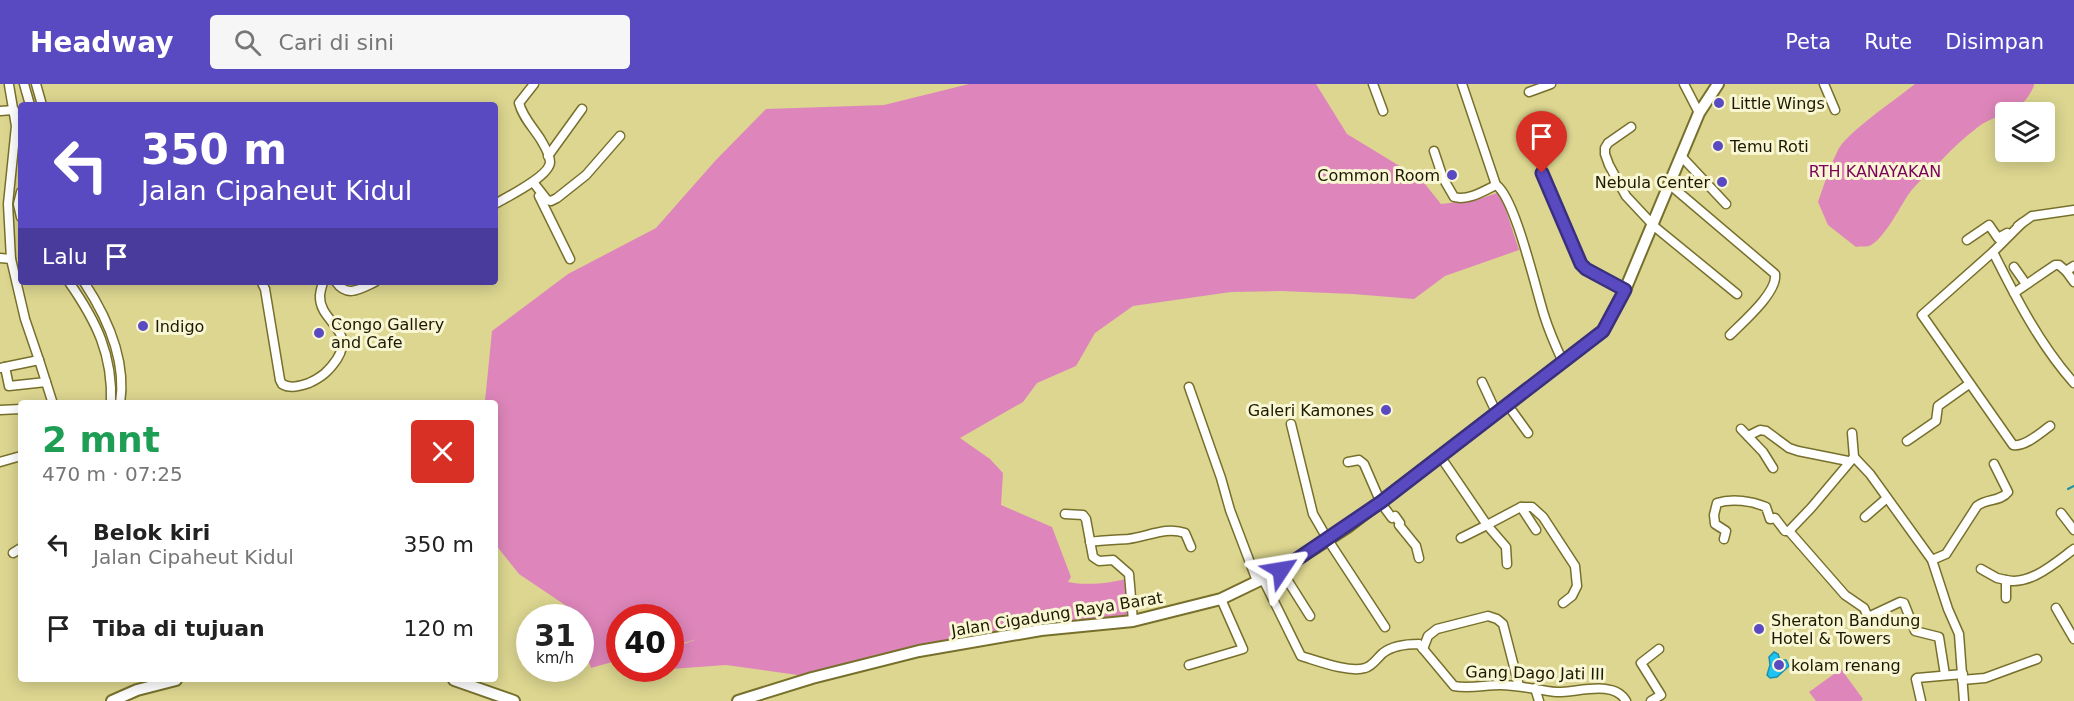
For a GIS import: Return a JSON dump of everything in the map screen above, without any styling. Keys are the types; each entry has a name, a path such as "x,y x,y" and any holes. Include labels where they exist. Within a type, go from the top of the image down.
{"street":[{"path":"36,84 41,102"},
{"path":"1375,84 1383,111"},
{"path":"1462,84 1496,185 1501,188 1507,199 1546,322 1563,363"},
{"path":"1529,92 1551,84"},
{"path":"1684,84 1699,113"},
{"name":"Jalan Cigadung Raya Barat","path":"738,701 812,678 919,651 1041,630 1132,621 1221,599 1281,570 1381,502 1603,331 1625,290 1699,113 1718,84"},
{"path":"1824,84 1835,110"},
{"path":"17,269 11,258 8,204 16,126 9,85 24,85 29,102"},
{"path":"498,202 531,183 549,165 548,156 540,139 520,108 519,103 530,86"},
{"path":"548,156 582,109"},
{"path":"0,111 14,110"},
{"path":"1630,127 1608,143 1605,154 1626,196 1652,224 1737,294"},
{"path":"531,183 547,200 557,198 586,175 620,136"},
{"path":"1434,151 1443,178 1454,197 1469,197 1496,185"},
{"path":"1681,156 1726,204"},
{"path":"1542,173 1581,264 1625,290"},
{"path":"531,183 540,196 570,259"},
{"path":"1669,184 1775,274 1775,281 1765,299 1730,335"},
{"path":"1967,240 1989,225 2000,238 2032,216 2074,210"},
{"path":"2022,223 1922,315 2013,445 2024,444 2050,426"},
{"path":"0,244 10,248"},
{"path":"1993,252 2045,345 2074,383"},
{"path":"0,258 11,258"},
{"path":"2014,293 2059,265 2074,282"},
{"path":"2066,271 2074,266"},
{"path":"2014,267 2026,284"},
{"path":"20,285 25,319 52,400"},
{"path":"71,285 87,308 103,340 111,400"},
{"path":"86,285 116,347 121,383 120,400"},
{"path":"263,285 280,380 288,387 301,386 324,376 343,349 344,343 340,333 323,308 319,296 322,285"},
{"path":"339,285 345,291 354,292 369,285"},
{"path":"39,360 3,368 9,386 46,382"},
{"path":"1482,382 1496,412"},
{"path":"1907,441 1936,421 1938,406 1969,384"},
{"path":"1189,387 1230,510 1260,580 1301,656 1331,665 1363,669 1392,648 1411,644 1420,645 1423,649 1428,636 1435,629 1488,616 1503,624 1519,686"},
{"path":"1507,404 1528,433"},
{"path":"0,410 18,409"},
{"path":"1291,424 1313,514 1385,627"},
{"path":"1773,468 1763,452 1744,432 1766,431 1789,448 1798,451 1851,459 1870,474 1932,560 1959,634 1964,701"},
{"path":"1789,531 1851,459 1852,433"},
{"path":"1440,456 1487,525 1506,548 1507,564"},
{"path":"0,462 18,457"},
{"path":"1348,462 1359,460 1364,464 1381,502 1392,518 1395,516 1399,525 1416,546 1419,558"},
{"path":"1932,560 1946,554 1977,506 1982,502 2002,498 2007,494 1994,464"},
{"path":"1864,517 1887,498"},
{"path":"1724,539 1726,531 1715,524 1714,515 1717,503 1726,500 1752,501 1766,507 1768,518 1775,518 1785,531 1789,531 1845,595 1864,608 1868,616 1900,602 1904,603 1915,632 1939,636 1945,675"},
{"path":"1521,507 1536,530"},
{"path":"1461,538 1521,507 1532,507 1544,517 1575,566 1576,586 1572,596 1563,603"},
{"path":"2061,513 2074,530"},
{"path":"1065,514 1084,516 1095,559 1113,560 1129,574 1132,621"},
{"path":"1090,542 1127,539 1169,530 1185,533 1191,547"},
{"path":"1981,569 1997,578 2018,582 2032,577 2074,549"},
{"path":"1281,570 1310,616"},
{"path":"2006,580 2006,598"},
{"path":"1189,664 1242,650 1221,599"},
{"path":"2056,608 2074,638"},
{"name":"Gang Dago Jati III","path":"1423,649 1454,686 1462,688 1487,685 1519,686 1557,692 1593,688 1619,692 1626,701"},
{"path":"1651,701 1661,695 1641,663 1659,649"},
{"path":"1921,701 1917,678 1945,675 1985,678 2037,659"},
{"path":"112,701 163,682"},
{"path":"460,682 514,701"},
{"path":"1535,688 1539,701"}],"green space":[{"path":"969,84 1316,84 1347,134 1421,179 1441,204 1476,200 1500,192 1519,250 1445,276 1414,299 1281,291 1231,292 1133,306 1095,333 1076,366 1037,383 1023,402 960,438 990,459 1003,473 1001,505 1052,527 1071,577 1068,582 1099,583 1130,578 1133,621 1039,631 812,677 726,665 684,668 684,644 698,639 684,643 684,604 606,604 606,664 594,667 594,604 564,604 519,574 498,548 498,400 485,400 492,331 568,274 656,228 715,161 766,109 884,105"},
{"name":"RTH KANAYAKAN","path":"1915,84 2034,84 2024,102 1995,102 1995,118 1966,136 1920,181 1880,238 1869,246 1856,247 1828,225 1818,202 1838,150 1862,125"},
{"path":"1841,669 1863,699 1861,701 1816,701 1809,692"}],"water":[{"name":"kolam renang","path":"1774,652 1778,654 1780,660 1786,660 1789,666 1777,677 1770,678 1767,675 1770,665 1769,657"}],"waterway":[{"path":"2068,489 2074,486"}],"place":[{"name":"Little Wings","path":"1719,103"},
{"name":"Temu Roti","path":"1718,146"},
{"name":"Common Room","path":"1452,175"},
{"name":"Nebula Center","path":"1722,182"},
{"name":"Indigo","path":"143,326"},
{"name":"Congo Gallery and Cafe","path":"319,333"},
{"name":"Galeri Kamones","path":"1386,410"},
{"name":"Sheraton Bandung Hotel & Towers","path":"1759,629"},
{"name":"kolam renang","path":"1779,665"}],"route":[{"path":"1281,570 1346,528 1381,502 1563,363 1603,331 1610,321 1625,290 1581,264 1542,173"}]}
